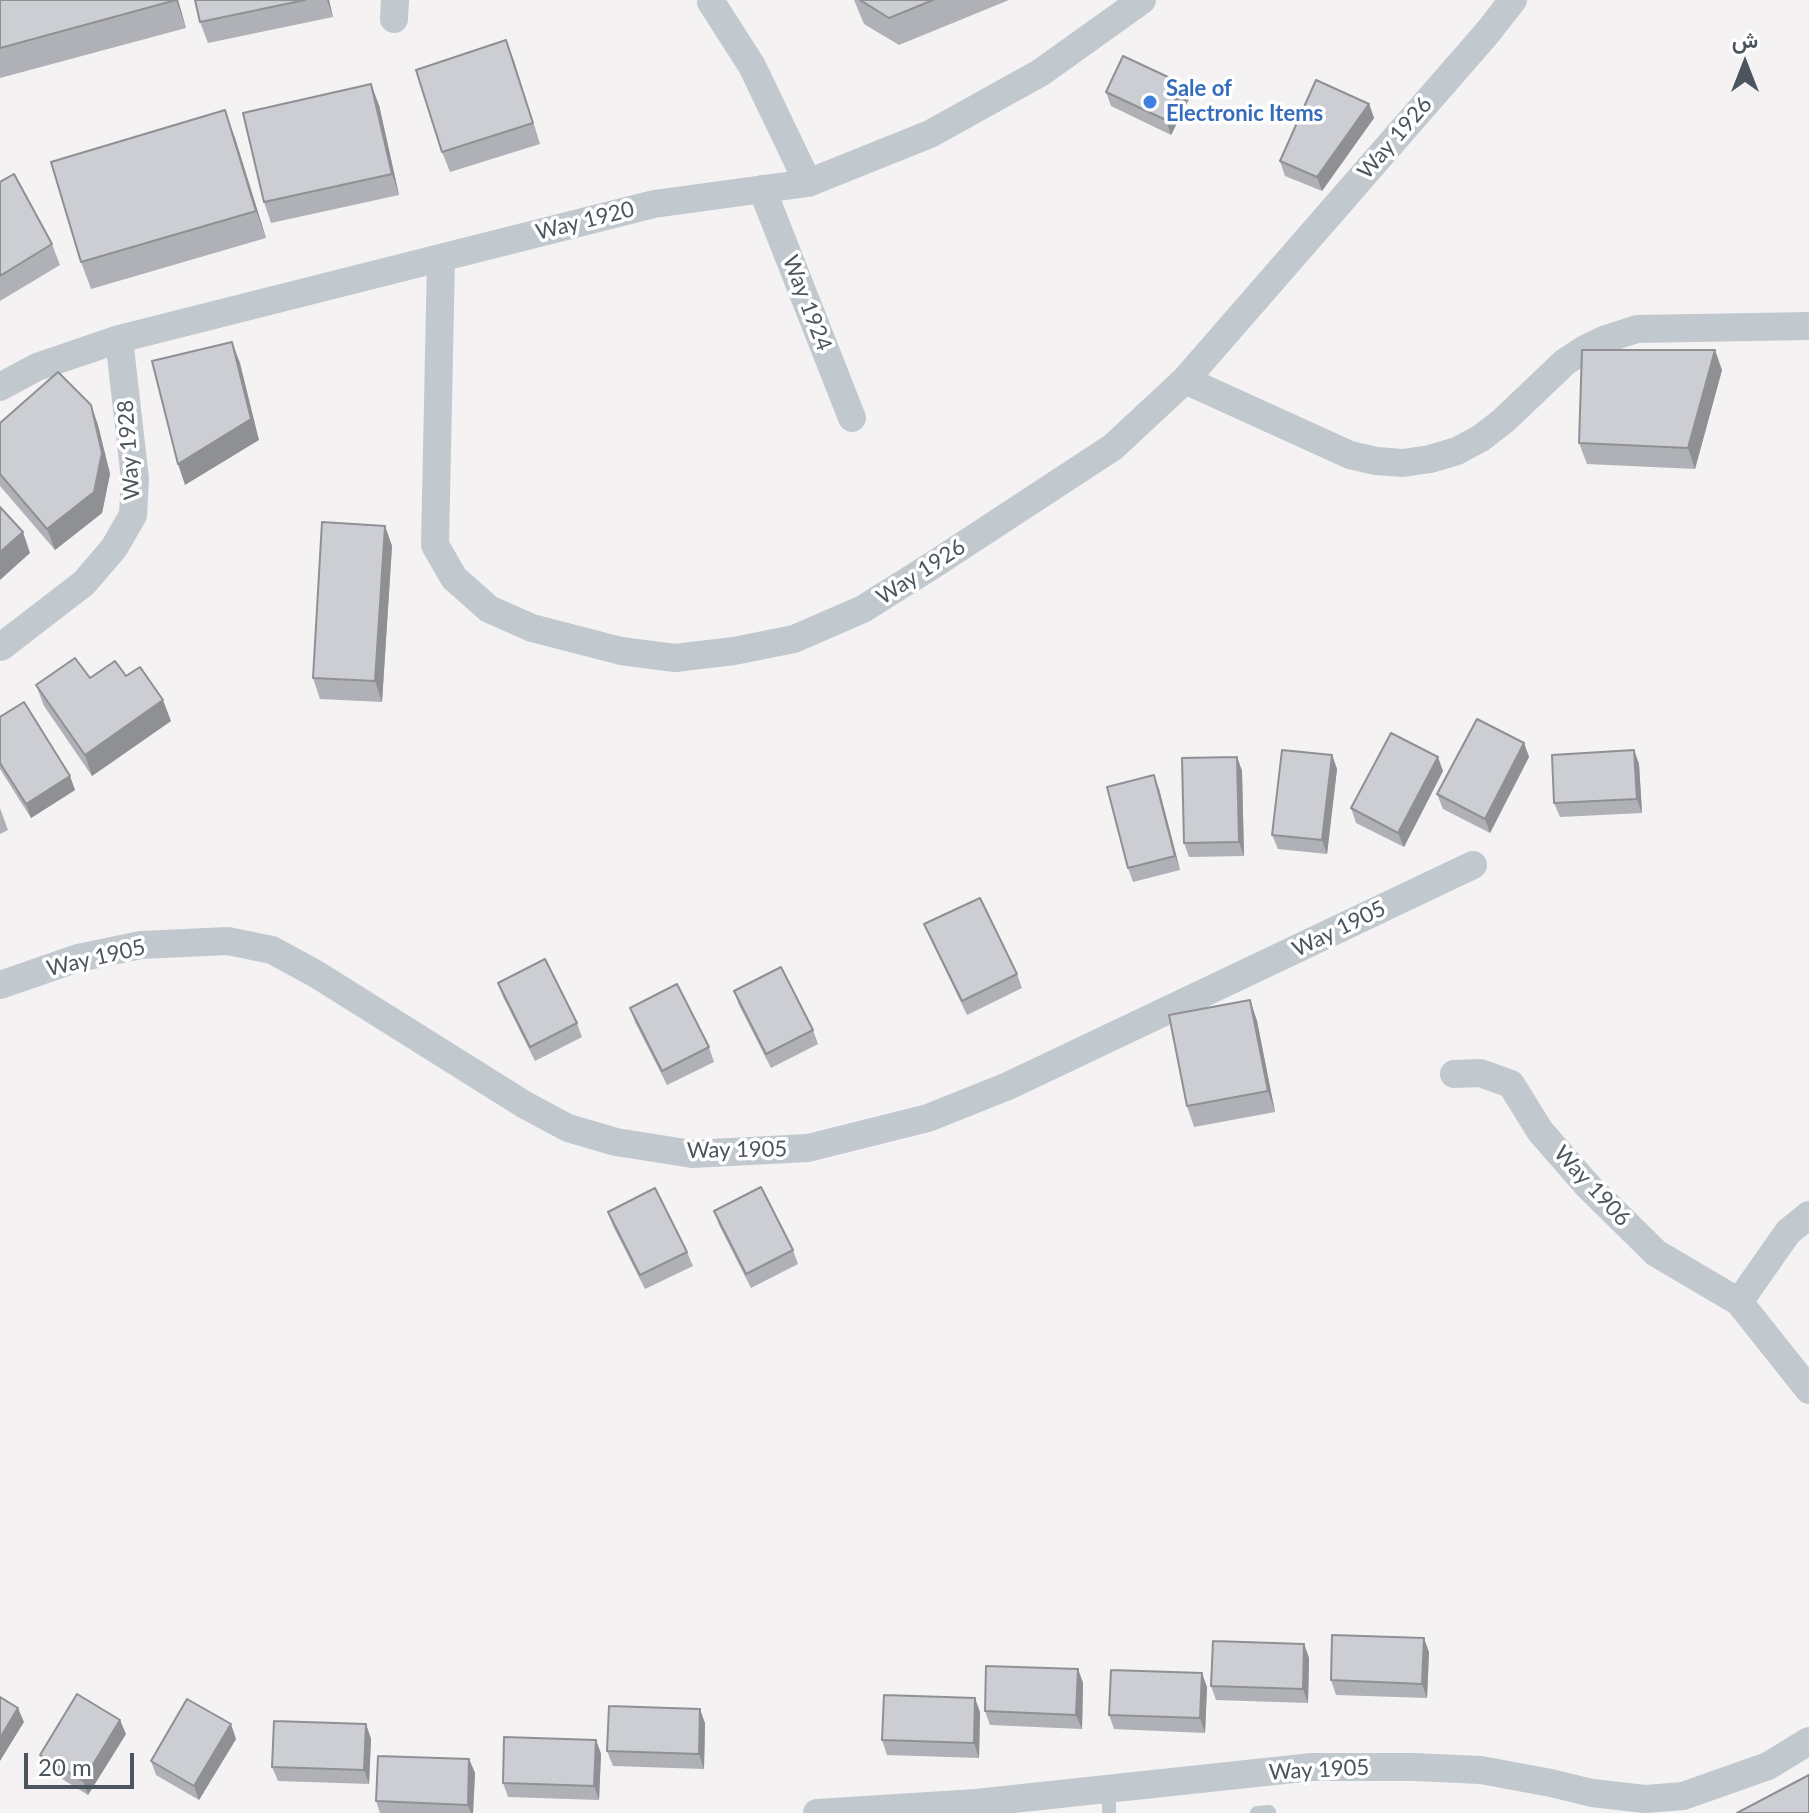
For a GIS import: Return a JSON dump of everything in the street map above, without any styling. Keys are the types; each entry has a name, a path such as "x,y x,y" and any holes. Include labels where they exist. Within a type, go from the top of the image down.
{"street":[{"name":"Way 1920","path":"0,387 37,367 119,339 654,204 808,183 930,134 1040,73 1142,0"},
{"name":"Way 1926","path":"441,258 435,545 454,578 489,609 532,628 621,651 675,658 794,639 863,609 1113,447 1185,380 1513,0"},
{"path":"711,2 752,66 808,183"},
{"name":"Way 1924","path":"762,189 852,418"},
{"path":"1185,380 1350,455 1403,463 1457,451 1481,438 1565,362 1606,339 1637,329 1809,326"},
{"name":"Way 1928","path":"1,647 84,583 114,548 133,515 135,479 119,339"},
{"name":"Way 1905","path":"0,985 78,958 141,945 228,941 272,950 316,974 525,1105 568,1128 616,1142 692,1154 808,1148 928,1118 1008,1086 1473,865"},
{"name":"Way 1906","path":"1454,1074 1480,1073 1511,1084 1540,1131 1588,1186 1656,1253 1739,1302 1809,1390"},
{"path":"1739,1302 1788,1232 1809,1215"},
{"name":"Way 1905","path":"817,1813 976,1803 1109,1801 1312,1767 1481,1770 1592,1793 1645,1799 1683,1796 1768,1766 1809,1741"}],"lane":[{"path":"1257,1813 1269,1812"}],"building":[{"path":"0,0 176,0 0,48"},
{"path":"195,0 305,0 200,22"},
{"path":"860,0 933,0 889,18"},
{"path":"506,40 533,123 442,152 416,70"},
{"name":"Sale of Electronic Items","path":"1123,56 1183,84 1166,120 1106,92"},
{"path":"1316,80 1369,104 1317,177 1280,161"},
{"path":"371,84 392,174 264,202 243,113"},
{"path":"225,110 256,211 81,262 51,162"},
{"path":"14,174 52,244 0,276 0,182"},
{"path":"232,342 251,419 178,464 152,361"},
{"path":"1582,350 1715,350 1688,448 1579,443"},
{"path":"58,372 91,405 102,453 94,492 47,529 0,474 0,423"},
{"path":"0,507 23,532 0,552"},
{"path":"322,522 385,526 375,681 313,678"},
{"path":"75,658 90,678 115,661 126,676 140,667 163,700 85,755 36,685"},
{"path":"24,702 70,776 26,804 0,763 0,717"},
{"path":"1477,719 1524,743 1485,819 1437,794"},
{"path":"1391,733 1438,757 1398,833 1351,808"},
{"path":"1282,750 1332,755 1322,840 1272,835"},
{"path":"1634,750 1637,799 1554,803 1552,755"},
{"path":"1237,757 1239,842 1184,843 1182,758"},
{"path":"1154,775 1175,856 1128,868 1107,787"},
{"path":"980,898 1017,974 962,1001 924,924"},
{"path":"545,959 577,1023 530,1047 498,983"},
{"path":"781,967 813,1030 766,1054 734,991"},
{"path":"677,984 709,1047 662,1071 630,1008"},
{"path":"1250,1000 1268,1091 1187,1106 1169,1015"},
{"path":"761,1187 793,1250 746,1274 714,1211"},
{"path":"655,1188 687,1252 640,1275 608,1212"},
{"path":"1332,1635 1424,1638 1422,1684 1331,1680"},
{"path":"1213,1641 1304,1644 1303,1689 1211,1686"},
{"path":"986,1666 1078,1669 1076,1715 985,1711"},
{"path":"1111,1670 1202,1673 1200,1718 1109,1715"},
{"path":"77,1694 120,1720 83,1781 40,1755"},
{"path":"884,1695 975,1698 974,1743 882,1740"},
{"path":"0,1697 18,1708 0,1738"},
{"path":"187,1699 231,1724 194,1786 151,1761"},
{"path":"609,1706 700,1709 699,1754 607,1751"},
{"path":"274,1721 366,1724 364,1770 272,1767"},
{"path":"504,1737 596,1740 594,1786 503,1783"},
{"path":"378,1756 469,1759 468,1805 376,1801"},
{"path":"1809,1775 1809,1813 1737,1813"}],"place":[{"name":"Sale of Electronic Items","path":"1150,102"}]}
